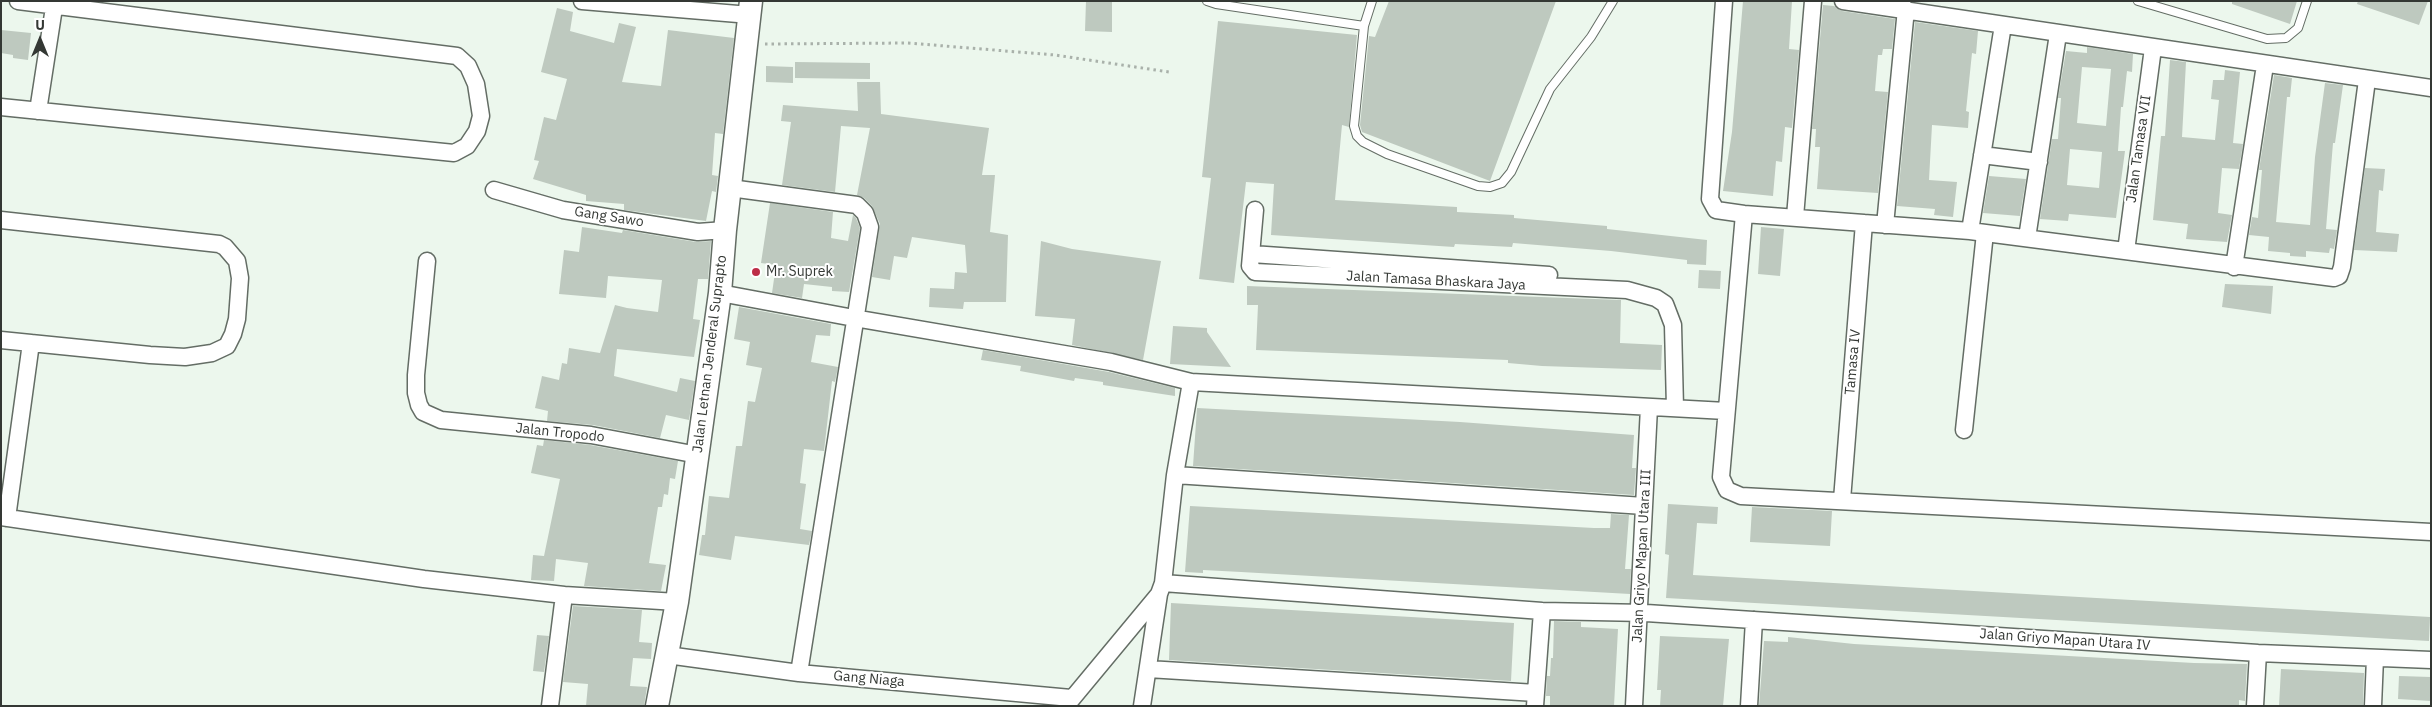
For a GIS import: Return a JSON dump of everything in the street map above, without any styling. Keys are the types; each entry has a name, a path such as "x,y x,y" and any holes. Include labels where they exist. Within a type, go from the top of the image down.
{"main road":[{"name":"Jalan Letnan Jenderal Suprapto","path":"657,706 677,602 720,293 725,230 751,8"}],"street":[{"path":"1,107 454,153 467,146 481,116 476,84 468,66 457,56 55,4 18,1"},
{"path":"1724,1 1710,199 1716,210 1744,214 1977,232 2234,267 2334,278 2339,276 2342,267 2367,80"},
{"path":"1795,217 1813,1"},
{"path":"1843,1 2431,88"},
{"path":"593,2 751,8"},
{"path":"38,111 55,4"},
{"path":"1885,225 1906,9"},
{"path":"1964,430 1982,155 2003,25"},
{"path":"2027,238 2058,34"},
{"name":"Jalan Tamasa VII","path":"2126,251 2153,48"},
{"path":"2234,267 2265,64"},
{"path":"1982,155 2039,162"},
{"path":"730,188 857,205 865,213 870,227 868,250 854,318 799,673"},
{"name":"Gang Sawo","path":"494,190 563,210 698,232 725,230"},
{"name":"Jalan Tamasa Bhaskara Jaya","path":"1255,210 1250,266 1255,272 1637,291 1665,304 1673,325 1675,408"},
{"path":"1744,214 1720,477 1727,490 1741,496 2431,532"},
{"path":"1,220 219,244 225,247 237,261 240,278 238,319 227,346 212,353 185,357 1,340"},
{"name":"Tamasa IV","path":"1842,500 1864,223"},
{"name":"Jalan Tropodo","path":"427,261 416,375 416,394 419,405 424,412 440,420 591,435 698,454"},
{"path":"720,293 1111,362 1191,382 1726,411"},
{"path":"31,343 4,517 330,566 564,595 677,602"},
{"path":"1142,706 1161,588 1175,475 1191,382"},
{"name":"Jalan Griyo Mapan Utara III","path":"1634,706 1649,407"},
{"path":"1175,475 1644,506"},
{"path":"1069,702 1161,588"},
{"name":"Jalan Griyo Mapan Utara IV","path":"1161,588 1542,611 1639,613 2258,653 2431,660"},
{"path":"550,706 564,595"},
{"path":"1148,669 1535,699 1542,611"},
{"path":"1749,706 1754,620"},
{"path":"2255,706 2258,653"},
{"name":"Gang Niaga","path":"667,655 799,673 1069,702"},
{"path":"2374,706 2375,658"}],"lane":[{"path":"1207,1 1216,4 1364,26"},
{"path":"1372,1 1364,26 1354,126 1357,136 1363,142 1387,154 1478,186 1490,187 1502,183 1511,172 1550,89 1586,44 1613,1"},
{"path":"2138,1 2267,39 2286,38 2298,28 2308,1"}],"path":[{"path":"747,44 908,42 1055,55 1169,72"}],"building":[{"path":"1086,1 1112,1 1112,32 1085,31"},
{"path":"1389,1 1556,1 1490,181 1362,132 1360,125 1369,36 1375,37"},
{"path":"1743,1 1792,1 1789,49 1799,50 1792,128 1785,127 1782,162 1776,161 1773,196 1723,191 1732,132"},
{"path":"2232,1 2297,1 2290,24 2232,4"},
{"path":"2358,1 2428,1 2419,25 2357,4"},
{"path":"1823,5 1834,6 1842,11 1895,19 1892,49 1883,49 1882,55 1878,55 1875,91 1888,92 1878,193 1817,189 1820,147 1815,147 1816,129 1812,129"},
{"path":"557,8 573,12 570,31 614,43 619,23 636,27 622,82 661,86 668,30 734,38 723,134 715,133 712,175 718,176 716,192 712,191 706,221 624,210 624,204 586,201 586,195 533,179 539,161 534,160 544,117 556,120 567,79 541,72"},
{"path":"1218,21 1357,35 1349,127 1342,125 1335,200 1457,207 1457,212 1514,215 1514,218 1607,226 1607,229 1707,240 1706,265 1687,264 1687,260 1611,251 1513,243 1512,247 1455,244 1454,247 1271,235 1274,184 1246,182 1234,283 1199,279 1211,178 1202,177"},
{"path":"1915,22 1978,31 1976,54 1972,53 1966,111 1969,112 1968,128 1932,125 1929,180 1957,182 1953,217 1934,215 1935,209 1897,206"},
{"path":"1,30 31,33 28,60 13,58 13,55 1,53"},
{"path":"2087,47 2133,54 2132,72 2127,71 2123,107 2121,107 2118,151 2125,151 2116,218 2069,214 2068,221 2040,219 2052,139 2058,139 2061,98 2058,98 2066,51 2087,53","holes":["2082,67 2111,69 2106,126 2077,123","2070,149 2102,152 2099,188 2067,185"]},
{"path":"2170,60 2186,62 2182,137 2215,140 2219,100 2211,99 2213,80 2224,80 2225,70 2240,72 2233,143 2243,144 2239,169 2222,168 2218,213 2232,215 2227,242 2186,239 2188,224 2153,220 2161,136 2165,136"},
{"path":"795,62 870,63 870,79 795,78"},
{"path":"766,66 793,67 793,83 766,82"},
{"path":"2274,75 2292,78 2290,97 2287,97 2276,222 2310,225 2315,157 2325,83 2343,85 2335,143 2333,143 2326,229 2337,230 2334,249 2330,248 2329,253 2306,251 2306,257 2290,256 2290,253 2268,251 2269,237 2249,235 2252,217 2258,218 2262,170 2259,170"},
{"path":"857,82 880,82 881,114 989,128 982,175 995,175 990,232 1008,235 1006,302 964,302 963,309 929,307 930,288 954,289 955,272 967,273 965,245 912,237 907,258 894,256 890,280 872,277 880,224 872,206 864,198 857,195 870,128 841,126 835,192 782,185 791,122 781,121 783,105 858,111"},
{"path":"2365,168 2385,169 2383,191 2379,190 2376,232 2399,234 2397,252 2354,250"},
{"path":"1989,176 2026,179 2020,216 1983,213"},
{"path":"770,203 833,212 831,238 848,241 853,215 856,218 860,228 849,292 832,291 832,287 804,284 802,298 772,293 776,265 761,263"},
{"path":"582,227 622,233 623,230 696,242 711,241 708,279 698,279 693,319 700,320 694,357 617,349 614,376 677,392 680,378 695,381 689,420 666,415 660,438 593,425 547,421 548,411 535,408 542,376 559,380 562,363 567,364 569,348 600,353 615,305 658,312 662,280 608,276 606,298 559,294 564,250 579,252"},
{"path":"1761,227 1784,229 1780,276 1758,274"},
{"path":"1041,241 1072,249 1161,261 1143,360 1072,345 1075,319 1035,316"},
{"path":"1699,270 1721,271 1720,289 1698,288"},
{"path":"2225,284 2273,286 2271,314 2222,307"},
{"path":"1247,286 1621,300 1620,343 1662,345 1661,370 1542,366 1508,363 1508,360 1256,350 1258,305 1247,305"},
{"path":"739,307 831,324 830,336 816,335 811,362 838,367 835,382 832,381 824,451 804,449 800,483 806,484 800,529 812,531 809,545 735,536 731,560 699,555 702,535 705,535 709,496 729,498 736,446 742,446 748,401 755,402 762,368 746,365 750,342 734,339"},
{"path":"1173,326 1207,328 1207,332 1231,367 1170,364"},
{"path":"983,350 1109,372 1175,388 1175,396 1103,385 1103,382 1075,378 1074,381 1020,371 1021,366 981,360"},
{"path":"1197,408 1460,422 1634,435 1632,468 1636,468 1634,495 1193,466"},
{"path":"544,440 590,445 678,461 675,479 670,478 668,495 664,494 662,507 658,507 649,563 666,565 661,591 584,586 588,563 556,559 554,581 531,580 533,555 544,556 560,479 531,473 537,445 543,446"},
{"path":"1668,504 1718,507 1717,524 1697,523 1693,575 2430,617 2429,641 1666,598 1669,555 1665,554"},
{"path":"1190,506 1594,528 1610,528 1611,514 1629,515 1625,569 1631,569 1630,594 1203,570 1203,573 1185,572"},
{"path":"1752,507 1832,511 1830,546 1750,542"},
{"path":"1171,603 1514,623 1511,681 1169,660"},
{"path":"573,606 642,610 639,642 652,643 651,659 633,658 630,686 647,687 644,706 586,706 588,684 563,682"},
{"path":"1554,621 1581,622 1581,627 1618,629 1614,706 1550,706 1550,696 1546,696 1547,676 1550,676 1551,658 1553,658"},
{"path":"537,635 549,636 544,672 533,671"},
{"path":"1660,636 1729,639 1723,706 1660,706 1661,690 1657,690"},
{"path":"1788,637 1854,644 2194,663 2247,664 2245,701 2239,700 2239,706 1759,706 1764,641 1788,642"},
{"path":"2281,669 2364,673 2363,706 2279,706"},
{"path":"2399,676 2431,677 2431,701 2398,699"}],"place":[{"name":"Mr. Suprek","path":"756,272"}]}
